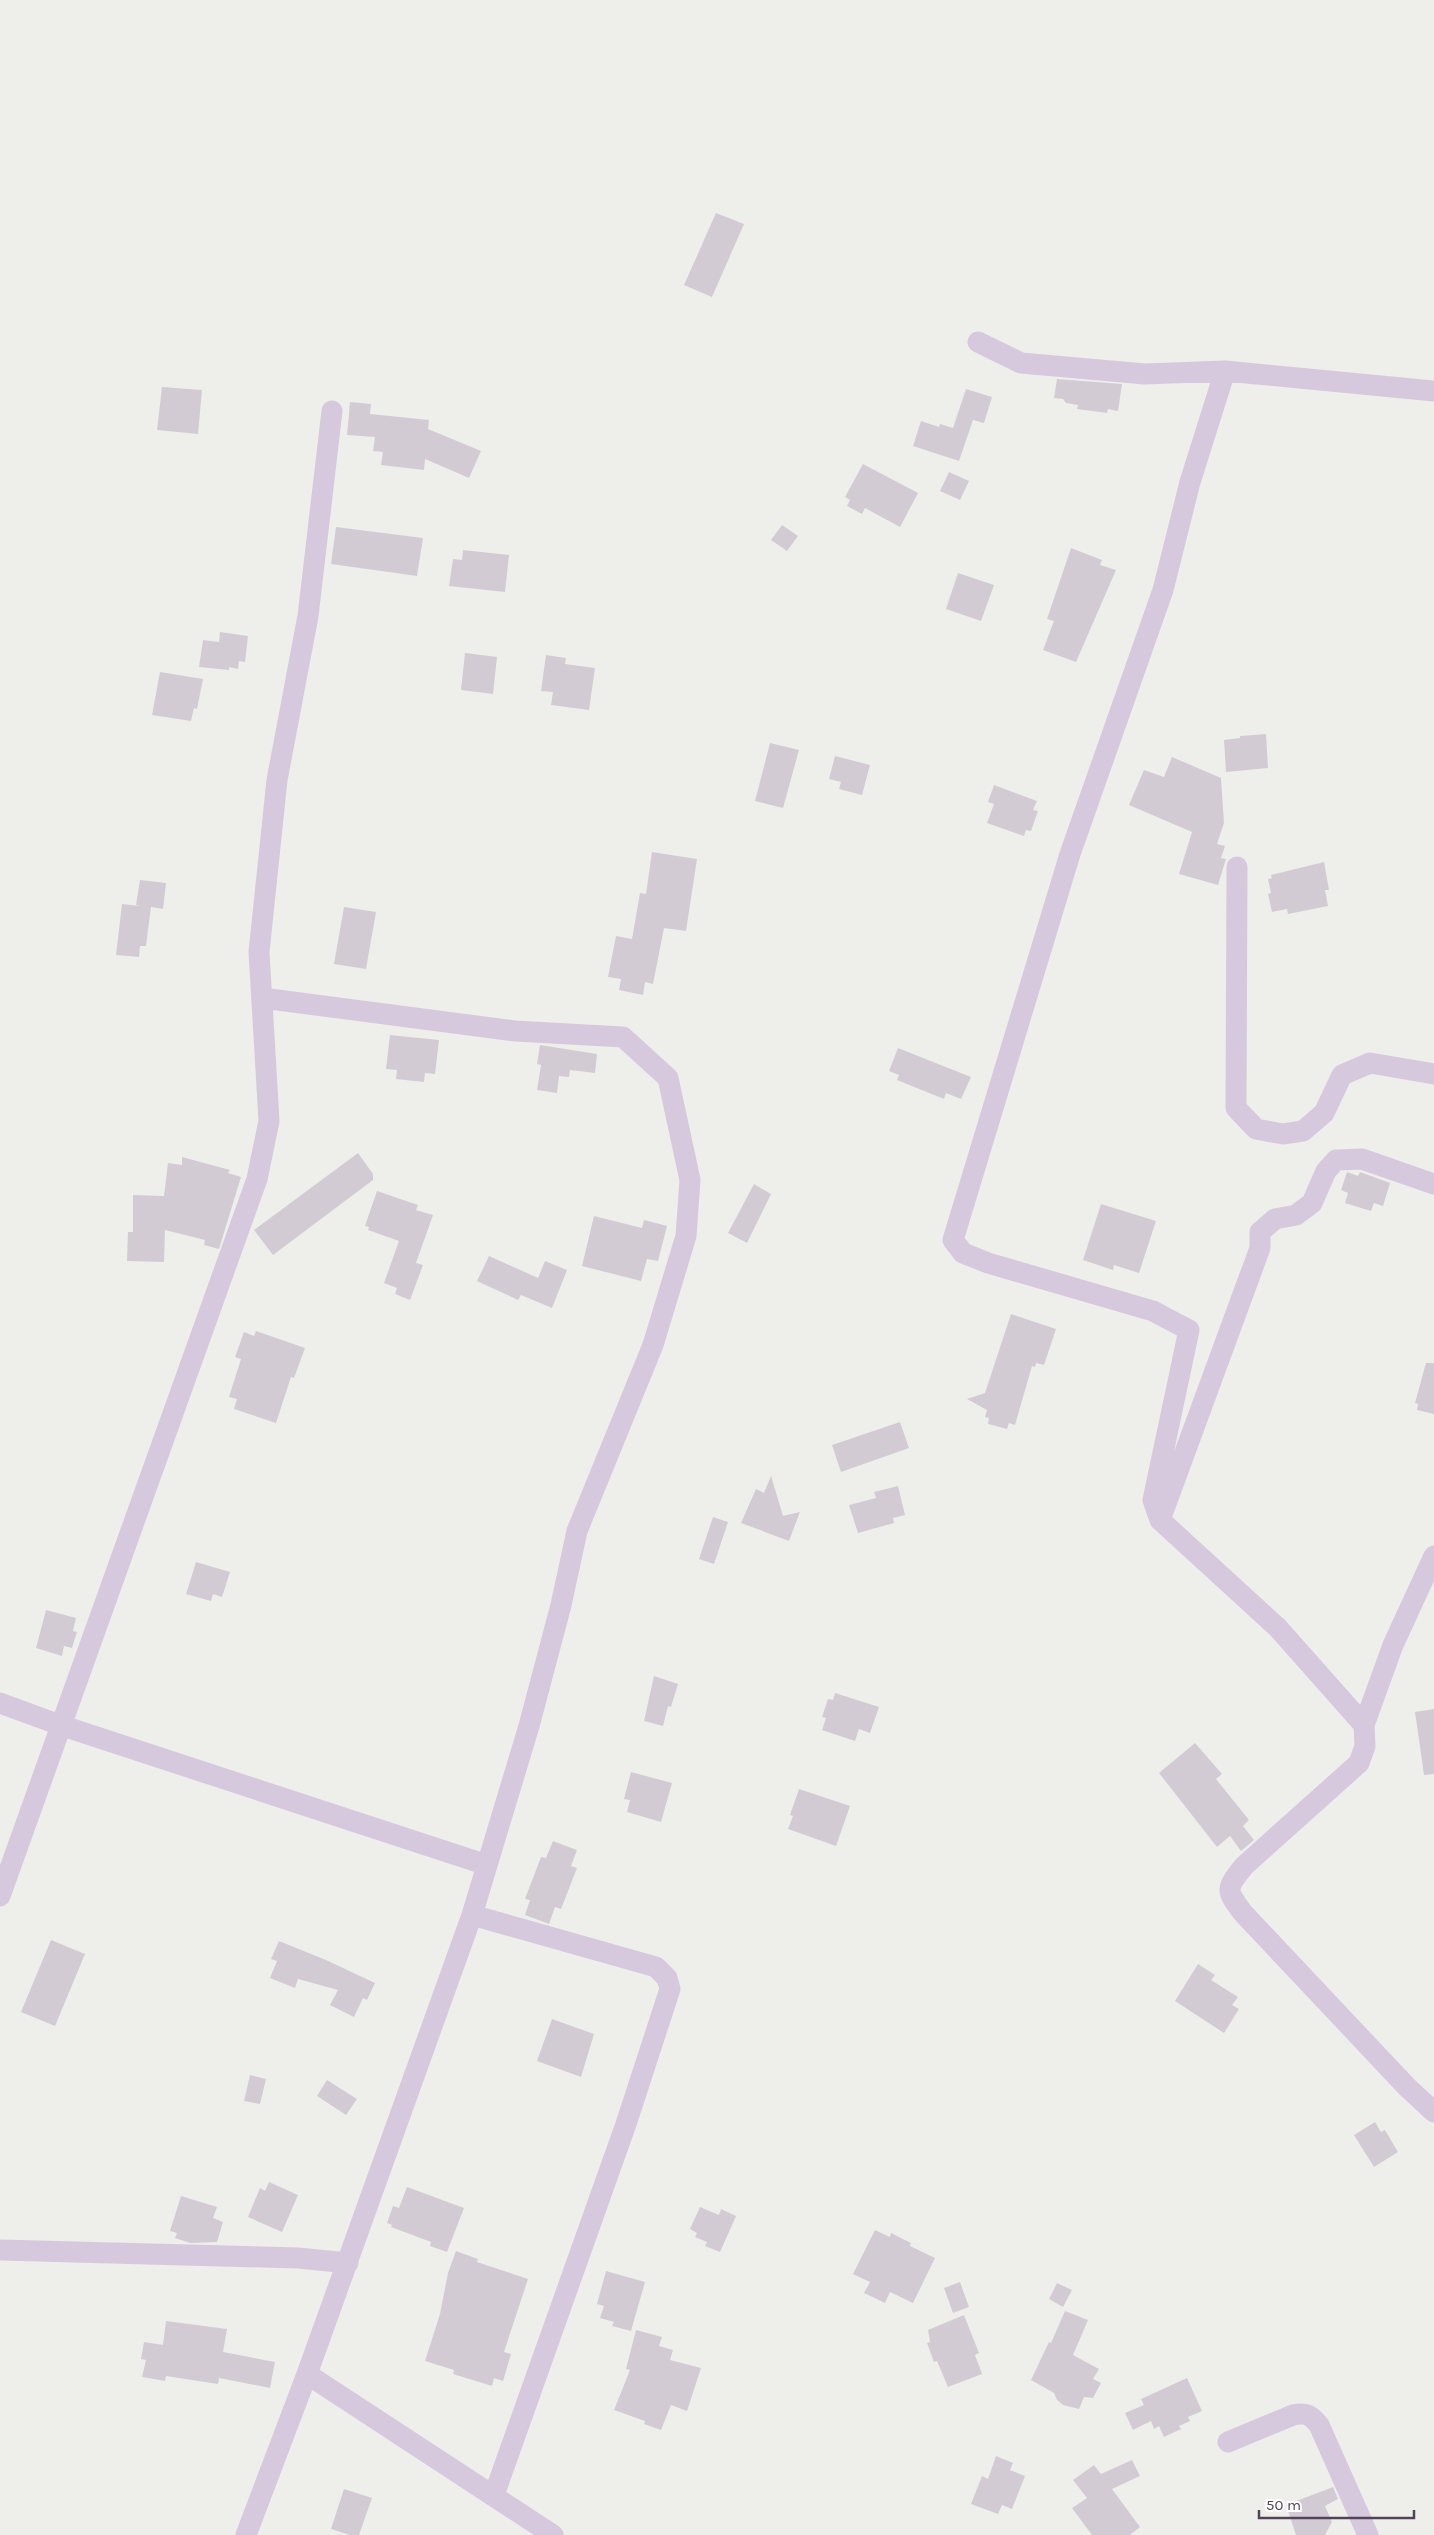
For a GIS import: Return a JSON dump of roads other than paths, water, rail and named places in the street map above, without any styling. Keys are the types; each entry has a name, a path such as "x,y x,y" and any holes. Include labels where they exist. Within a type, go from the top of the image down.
{"street":[{"path":"978,342 1021,363 1145,374 1225,371 1434,391"},
{"path":"1225,371 1190,482 1163,590 1070,854 953,1240 963,1253 988,1263 1153,1311 1189,1330 1153,1500 1160,1520 1278,1628 1364,1726"},
{"path":"0,1896 257,1180 269,1121 259,952 276,780 308,616 332,411"},
{"path":"1237,867 1236,1108 1256,1129 1283,1134 1302,1131 1324,1112 1342,1075 1370,1063 1434,1074"},
{"path":"246,2535 348,2263 472,1915 529,1726 561,1605 577,1531 653,1345 686,1236 690,1180 668,1078 623,1037 515,1031 262,998"},
{"path":"1160,1520 1260,1248 1260,1232 1275,1219 1296,1215 1312,1203 1326,1171 1336,1160 1362,1160 1434,1184"},
{"path":"1434,1556 1393,1645 1364,1726 1365,1746 1359,1762 1332,1789 1244,1866 1230,1884 1230,1896 1243,1913 1400,2080 1434,2112"},
{"path":"0,1703 60,1725 487,1865"},
{"path":"472,1915 656,1967 667,1978 670,1989 626,2124 494,2495"},
{"path":"0,2250 298,2258 348,2263"},
{"path":"307,2374 553,2535"},
{"path":"1228,2442 1293,2415 1304,2413 1313,2417 1319,2425 1368,2535"}]}
